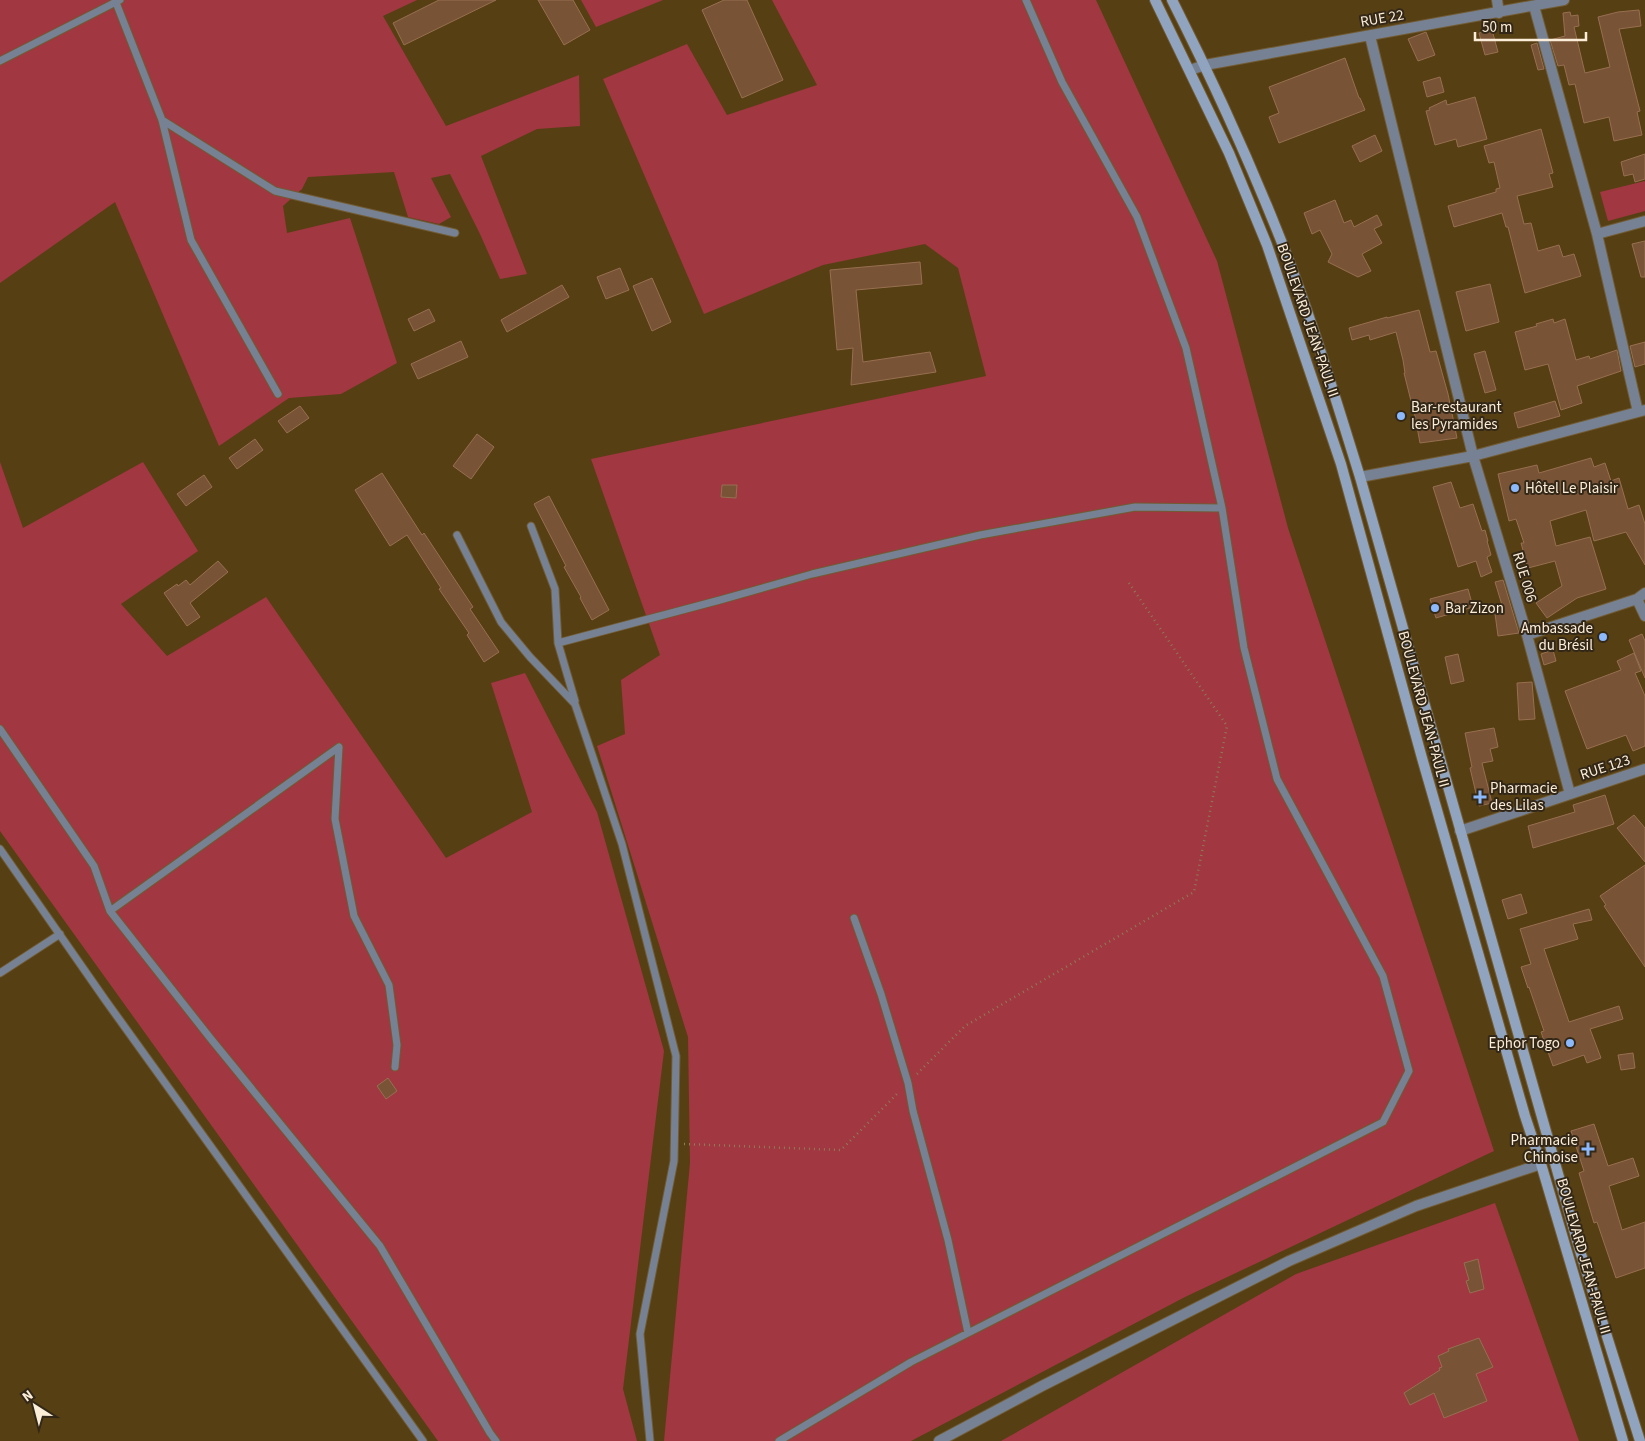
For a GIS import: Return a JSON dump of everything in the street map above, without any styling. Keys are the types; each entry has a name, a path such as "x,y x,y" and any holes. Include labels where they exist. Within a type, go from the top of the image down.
{"main road":[{"name":"BOULEVARD JEAN-PAUL II","path":"1155,0 1229,153 1267,245 1341,464 1425,768 1525,1116 1623,1441"},
{"name":"BOULEVARD JEAN-PAUL II","path":"1172,0 1205,65 1277,230 1321,351 1360,477 1580,1252 1640,1441"}],"street":[{"path":"1497,0 1499,13"},
{"name":"RUE 22","path":"1190,70 1205,65 1564,0"},
{"path":"1360,477 1473,456 1641,411 1597,234 1534,6"},
{"name":"RUE 006","path":"1370,36 1473,456 1527,635 1570,794"},
{"path":"1597,234 1645,221"},
{"path":"1527,635 1641,596 1645,616"},
{"name":"RUE 123","path":"1460,831 1645,769"},
{"path":"939,1441 1126,1343 1325,1245 1416,1206 1541,1164"}],"lane":[{"path":"779,1441 911,1362 1383,1122 1409,1071 1383,976 1277,779 1244,648 1222,508 1186,348 1141,226 1062,82 1026,0"},
{"path":"0,61 117,1 162,120 192,240 278,394"},
{"path":"162,120 275,191 455,233"},
{"path":"558,642 812,574 980,535 1135,507 1222,508"},
{"path":"531,526 555,589 558,642 576,704 622,844 676,1056 674,1161 640,1334 650,1441"},
{"path":"458,535 501,622 530,657 576,704"},
{"path":"0,728 94,866 110,911 211,1039 380,1246 496,1441"},
{"path":"110,911 338,747 335,820 354,916 389,985 397,1045 395,1067"},
{"path":"0,849 423,1441"},
{"path":"854,918 882,994 908,1082 913,1111 948,1240 968,1333"},
{"path":"0,973 60,934"}],"path":[{"path":"674,1143 841,1150 965,1026 1194,892 1227,726 1129,583"}],"shaded area":[{"path":"0,0 417,0 383,16 446,126 579,75 580,126 537,129 481,156 527,274 500,279 450,174 431,178 451,217 439,224 408,217 394,172 308,177 302,189 283,206 287,233 350,218 397,363 341,394 289,398 219,446 115,202 0,283"},
{"path":"581,0 663,0 596,27"},
{"path":"772,0 1096,0 1217,261 1288,528 1494,1151 1185,1297 911,1441 664,1441 690,1163 688,1037 597,746 625,734 621,680 660,655 591,459 986,376 958,268 925,244 823,265 704,314 603,79 687,44 727,115 817,85"},
{"path":"1645,181 1645,211 1608,221 1600,192"},
{"path":"0,462 23,528 143,462 198,551 121,604 167,656 266,597 446,858 532,812 491,683 525,673 597,812 664,1051 623,1389 637,1441 438,1441 0,831"},
{"path":"1495,1203 1579,1441 1001,1441 1296,1274"}],"building":[{"path":"439,0 496,0 404,45 393,23"},
{"path":"538,0 573,0 590,30 564,45"},
{"path":"724,0 747,0 783,80 742,98 702,10"},
{"path":"1639,10 1641,26 1619,29 1640,111 1637,112 1642,135 1614,141 1609,117 1584,123 1575,84 1569,85 1564,65 1558,66 1550,40 1565,36 1563,13 1570,12 1571,16 1578,15 1579,26 1574,27 1585,73 1610,67 1598,17 1618,12"},
{"path":"1492,30 1498,52 1485,55 1479,33"},
{"path":"1426,32 1435,55 1418,61 1408,39"},
{"path":"1537,43 1544,69 1538,70 1531,45"},
{"path":"1345,58 1365,110 1279,143 1269,117 1279,113 1269,87"},
{"path":"1440,77 1444,92 1427,97 1423,82"},
{"path":"1475,97 1487,139 1458,147 1456,139 1435,145 1426,111 1446,100 1447,105"},
{"path":"1541,129 1553,173 1549,174 1553,187 1517,196 1524,224 1531,223 1538,251 1559,245 1563,257 1574,254 1581,276 1525,293 1508,227 1506,227 1502,213 1454,227 1448,206 1496,192 1496,189 1500,188 1494,162 1489,163 1484,146"},
{"path":"1375,135 1382,151 1360,162 1352,146"},
{"path":"1645,154 1645,179 1635,182 1633,174 1624,176 1621,162"},
{"path":"1335,200 1344,223 1351,220 1354,227 1377,215 1382,225 1374,229 1382,243 1362,254 1371,271 1358,277 1328,262 1332,254 1320,230 1312,234 1304,213"},
{"path":"1645,241 1645,277 1641,277 1632,244"},
{"path":"920,262 922,284 856,290 863,362 930,352 936,372 851,385 853,348 837,350 830,270"},
{"path":"620,268 629,290 606,299 597,277"},
{"path":"652,278 671,322 652,331 633,286"},
{"path":"1490,284 1499,322 1466,331 1456,292"},
{"path":"562,285 569,297 507,332 501,320"},
{"path":"429,309 435,321 414,331 408,319"},
{"path":"1419,310 1430,352 1436,351 1448,394 1457,438 1420,443 1396,332 1370,340 1369,335 1352,340 1349,328"},
{"path":"1553,319 1554,323 1565,319 1576,360 1589,356 1590,359 1617,350 1621,371 1577,386 1582,403 1561,410 1548,364 1525,370 1515,332"},
{"path":"461,341 468,357 418,379 411,364"},
{"path":"1645,342 1645,364 1635,367 1630,346"},
{"path":"1485,351 1496,390 1485,393 1474,354"},
{"path":"1555,401 1560,416 1518,428 1514,413"},
{"path":"300,406 309,418 287,433 278,421"},
{"path":"477,434 494,447 471,479 453,466"},
{"path":"255,439 263,450 237,469 229,458"},
{"path":"1591,458 1594,467 1605,463 1611,481 1619,478 1628,509 1639,505 1645,524 1645,565 1626,532 1594,541 1586,510 1550,521 1556,546 1590,537 1606,589 1577,598 1547,618 1536,603 1562,586 1555,561 1528,568 1521,543 1524,543 1516,519 1509,521 1498,474 1537,465 1539,473"},
{"path":"382,473 422,535 424,533 473,607 470,609 499,652 484,662 467,635 469,633 439,589 441,588 407,535 390,546 355,490"},
{"path":"204,475 212,487 186,506 177,494"},
{"path":"1451,482 1460,508 1473,504 1482,531 1485,530 1491,555 1487,557 1492,572 1481,577 1476,561 1458,567 1433,487"},
{"path":"722,485 737,485 736,498 721,497"},
{"path":"549,496 609,610 592,620 534,504"},
{"path":"218,561 228,572 190,603 200,617 187,626 164,593 186,580 190,585"},
{"path":"1503,580 1519,633 1498,636 1494,606 1502,605 1495,582"},
{"path":"1468,589 1473,607 1436,618 1430,599"},
{"path":"1642,634 1645,641 1645,678 1629,640"},
{"path":"1553,650 1556,661 1544,665 1541,654"},
{"path":"1634,653 1641,671 1635,673 1645,696 1645,746 1633,751 1626,735 1587,749 1565,691 1621,670 1617,661"},
{"path":"1458,654 1464,681 1451,684 1445,657"},
{"path":"1532,682 1535,719 1519,720 1517,683"},
{"path":"1494,728 1498,747 1490,749 1493,761 1482,763 1492,803 1479,806 1470,768 1472,767 1465,733"},
{"path":"1605,795 1614,824 1533,848 1528,826 1575,812 1573,805"},
{"path":"1634,815 1645,828 1645,862 1617,828"},
{"path":"1645,865 1645,967 1604,906 1606,905 1600,896"},
{"path":"1521,894 1527,913 1508,919 1502,900"},
{"path":"1589,909 1592,920 1573,924 1578,939 1544,949 1569,1022 1619,1006 1623,1019 1590,1029 1601,1058 1587,1063 1584,1055 1553,1066 1541,1032 1544,1031 1521,967 1531,964 1520,929"},
{"path":"1633,1053 1635,1068 1621,1070 1618,1055"},
{"path":"388,1078 397,1091 386,1099 377,1086"},
{"path":"1594,1124 1608,1166 1633,1158 1639,1176 1609,1186 1622,1230 1645,1222 1645,1268 1616,1278 1597,1222 1594,1223 1579,1173 1584,1171 1571,1131"},
{"path":"1478,1259 1484,1289 1470,1293 1466,1281 1469,1280 1464,1263"},
{"path":"1479,1338 1493,1367 1476,1374 1487,1401 1444,1418 1434,1393 1410,1405 1404,1393 1440,1370 1439,1368 1442,1367 1438,1356 1449,1351 1448,1349"}],"place":[{"name":"Bar-restaurant les Pyramides","path":"1401,416"},
{"name":"Hôtel Le Plaisir","path":"1515,488"},
{"name":"Bar Zizon","path":"1435,608"},
{"name":"Ambassade du Brésil","path":"1603,637"},
{"name":"Pharmacie des Lilas","path":"1480,797"},
{"name":"Ephor Togo","path":"1570,1043"},
{"name":"Pharmacie Chinoise","path":"1588,1149"}]}
